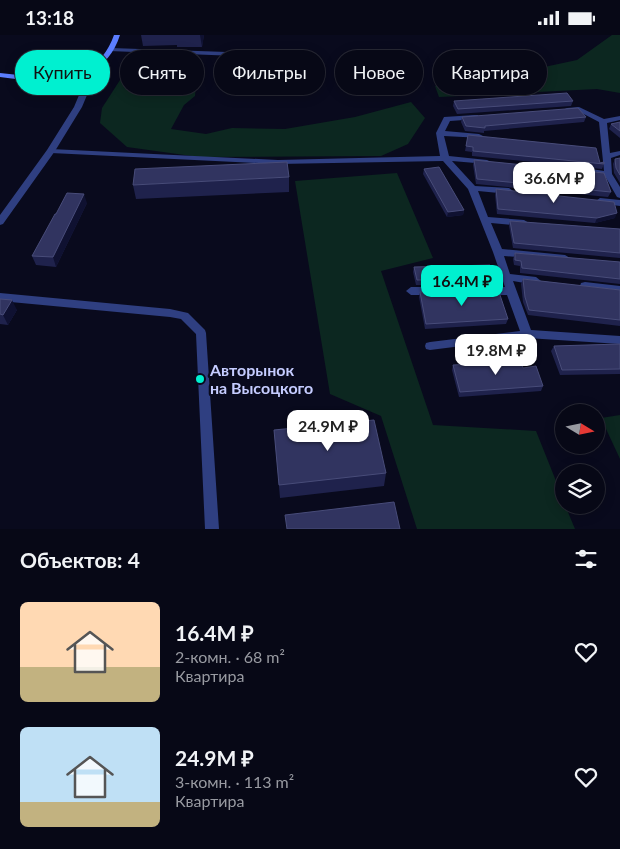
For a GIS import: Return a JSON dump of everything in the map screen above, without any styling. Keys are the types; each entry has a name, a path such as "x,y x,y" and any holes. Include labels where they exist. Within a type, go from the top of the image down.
{"main road":[{"path":"111,50 117,35"},
{"path":"0,75 15,76"}],"street":[{"path":"111,50 214,54"},
{"path":"0,222 51,151 78,107 83,95"},
{"path":"560,110 579,109 603,121 620,118"},
{"path":"484,116 447,119 440,133 445,158 472,188 498,252 527,334"},
{"path":"603,121 608,174 619,191"},
{"path":"440,133 484,137"},
{"path":"597,149 607,153 620,153"},
{"path":"51,151 278,161 445,158 493,163"},
{"path":"580,171 608,174"},
{"path":"472,188 522,193"},
{"path":"590,200 620,203"},
{"path":"485,220 533,224"},
{"path":"498,252 573,259"},
{"path":"507,277 545,282"},
{"path":"573,285 620,290"},
{"path":"411,291 511,291"},
{"path":"0,297 170,313 184,316 201,333 212,529"},
{"path":"430,346 527,334 620,340"}],"green space":[{"path":"612,35 620,35 620,93 597,89 547,92 547,66 577,60"},
{"path":"120,80 120,95 195,95 184,105 171,129 206,134 232,128 285,129 355,117 411,102 425,118 408,144 381,156 199,157 127,147 100,123 102,108"},
{"path":"438,95 478,95 439,97"},
{"path":"397,173 433,258 381,271 433,425 536,431 555,478 555,514 569,514 575,529 417,529 381,416 330,394 295,181"},
{"path":"620,415 620,459 605,427 605,417"}],"building":[{"path":"567,93 573,101 458,109 454,101 547,95"},
{"path":"578,108 586,117 485,126 485,128 466,126 462,117"},
{"path":"620,122 620,131 611,124"},
{"path":"468,135 596,148 600,163 604,162 604,164 473,151 473,147 466,146"},
{"path":"620,158 620,175 616,168 615,159"},
{"path":"474,160 604,173 611,192 477,179"},
{"path":"287,162 289,177 133,185 135,169"},
{"path":"439,167 464,210 448,212 424,169"},
{"path":"496,189 614,202 617,213 597,218 498,209"},
{"path":"67,193 84,194 53,257 32,256 56,214"},
{"path":"510,221 620,229 620,253 514,243"},
{"path":"515,253 620,262 620,279 522,268 521,261 515,260"},
{"path":"490,265 495,280 417,280 414,267"},
{"path":"523,279 620,290 620,320 529,310"},
{"path":"420,292 499,292 508,319 426,324"},
{"path":"0,299 12,300 3,315 0,314"},
{"path":"620,344 620,369 562,370 554,346"},
{"path":"521,361 523,368 536,366 543,386 460,392 453,365"},
{"path":"374,420 386,473 279,485 274,430"},
{"path":"394,502 400,529 287,529 285,515"}],"place":[{"name":"Авторынок на Высоцкого","path":"200,379"}]}
